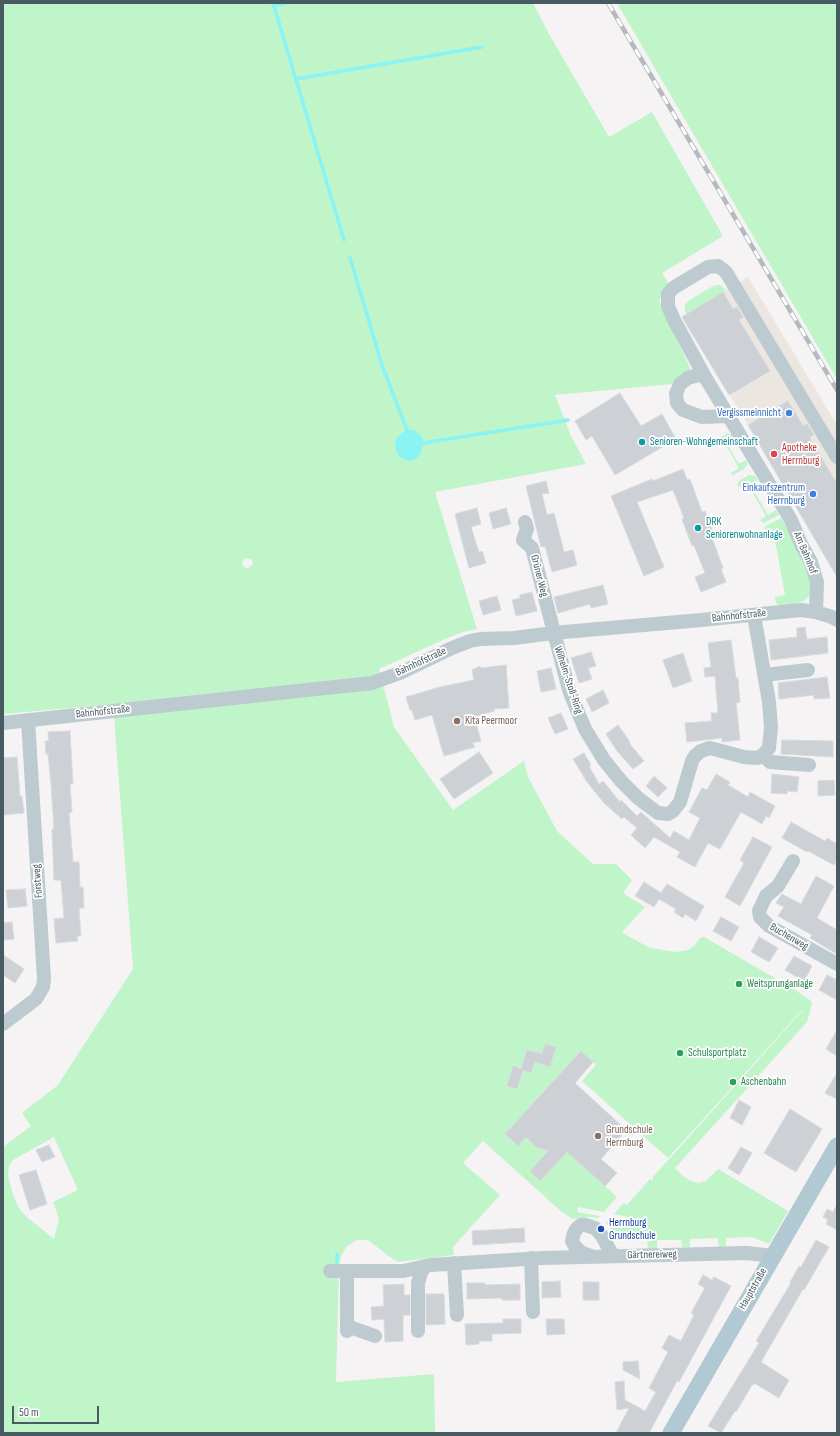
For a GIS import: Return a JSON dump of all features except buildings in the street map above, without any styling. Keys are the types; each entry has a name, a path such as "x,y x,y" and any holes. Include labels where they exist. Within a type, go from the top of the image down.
{"main road":[{"name":"Hauptstraße","path":"670,1433 837,1146"}],"street":[{"name":"Am Bahnhof","path":"816,612 817,582 811,562 800,544 789,516 705,377 674,320 668,306 668,294 673,288 708,267 718,266 726,272 837,457"},
{"path":"705,377 698,375 688,378 680,384 676,394 676,403 683,410 702,417 729,416"},
{"name":"Grüner Weg","path":"525,522 527,529 523,540 532,548 553,633"},
{"name":"Bahnhofstraße","path":"3,723 372,683 400,673 470,641 801,610 832,616 837,620"},
{"path":"754,615 769,702 771,727 768,748 763,755"},
{"name":"Wilhelm-Stoll-Ring","path":"553,633 569,690 585,729 604,760 622,781 638,798 658,813 668,814 673,811 680,802 692,761 701,751 710,748 751,758 758,758 763,755 770,762 809,765"},
{"path":"764,675 808,670"},
{"name":"Forstweg","path":"3,1024 36,999 43,987 44,979 28,720"},
{"name":"Buchenweg","path":"793,861 778,886 766,896 759,912 760,917 769,926 837,964"},
{"path":"592,1257 582,1253 576,1248 572,1241 577,1228 581,1226 596,1227 613,1256"},
{"name":"Gärtnereiweg","path":"330,1272 403,1271 426,1266 454,1263 531,1258 747,1253 773,1256"},
{"path":"531,1258 533,1312"},
{"path":"454,1263 457,1315"},
{"path":"418,1331 418,1284 421,1273 426,1266"},
{"path":"347,1271 347,1328 375,1336"}],"shaded area":[{"path":"748,277 837,425 837,577 748,425 682,317"}],"green space":[{"path":"3,3 533,3 549,34 609,137 652,112 723,236 662,273 669,284 659,301 691,370 672,384 555,395 571,436 586,464 435,492 477,629 463,632 445,639 379,669 394,727 453,810 524,761 528,777 557,831 593,864 616,864 632,880 623,893 645,907 622,932 650,948 676,952 688,950 694,946 700,938 704,937 792,988 812,1002 807,1022 675,1168 684,1177 699,1183 706,1181 718,1169 788,1211 769,1244 752,1237 726,1238 726,1250 719,1251 718,1238 690,1239 690,1247 682,1247 681,1240 657,1240 657,1249 648,1249 647,1241 619,1241 606,1223 610,1219 632,1223 633,1218 614,1214 624,1203 627,1205 650,1179 652,1181 653,1177 803,1010 668,1158 582,1081 596,1065 581,1051 505,1134 518,1146 540,1121 560,1138 530,1171 540,1181 574,1144 570,1154 617,1197 604,1212 578,1207 577,1212 600,1216 598,1218 590,1217 573,1219 562,1212 483,1141 463,1163 500,1195 453,1247 454,1255 398,1262 368,1240 357,1240 347,1246 341,1256 339,1268 336,1382 434,1374 435,1433 3,1433 3,1147 31,1126 22,1113 58,1085 133,969 114,716 115,704 3,714","holes":["247,558 252,560 253,564 248,568 244,567 242,564 243,560","545,1044 556,1047 550,1067 539,1064","527,1050 537,1053 532,1073 523,1070 517,1089 507,1086 513,1067 521,1069","54,1137 78,1190 53,1202 59,1219 54,1239 20,1210 13,1195 8,1175 9,1166 13,1160"]},
{"path":"617,3 837,3 837,379 674,101"},
{"path":"720,285 726,290 687,314 685,311 685,305 688,301 713,286"},
{"path":"728,433 733,436 725,441 739,464 746,460 748,463 744,469 732,475 731,473 739,468 723,440 715,445 713,442"},
{"path":"749,475 755,476 758,480 750,485 768,515 776,510 779,515 763,523 760,520 766,516 747,483 739,487 737,484 740,480"},
{"path":"781,518 798,546 812,579 810,595 805,600 796,604 780,606 776,603 775,597 785,595 773,529 765,530 764,527"}],"water":[{"path":"407,430 414,430 421,436 423,443 419,456 410,461 403,459 398,455 395,445 396,439"}],"waterway":[{"path":"273,3 344,240"},
{"path":"274,6 286,3"},
{"path":"296,79 482,47"},
{"path":"350,258 382,365 407,430"},
{"path":"423,443 568,420"},
{"path":"337,1254 337,1268"}],"railway":[{"path":"608,3 837,390"}],"place":[{"name":"Vergissmeinnicht","path":"789,413"},
{"name":"Senioren-Wohngemeinschaft","path":"642,442"},
{"name":"Apotheke Herrnburg","path":"774,454"},
{"name":"Einkaufszentrum Herrnburg","path":"813,494"},
{"name":"DRK Seniorenwohnanlage","path":"698,528"},
{"name":"Kita Peermoor","path":"457,721"},
{"name":"Weitsprunganlage","path":"739,984"},
{"name":"Schulsportplatz","path":"680,1053"},
{"name":"Aschenbahn","path":"733,1082"},
{"name":"Grundschule Herrnburg","path":"598,1136"},
{"name":"Herrnburg Grundschule","path":"601,1229"}]}
